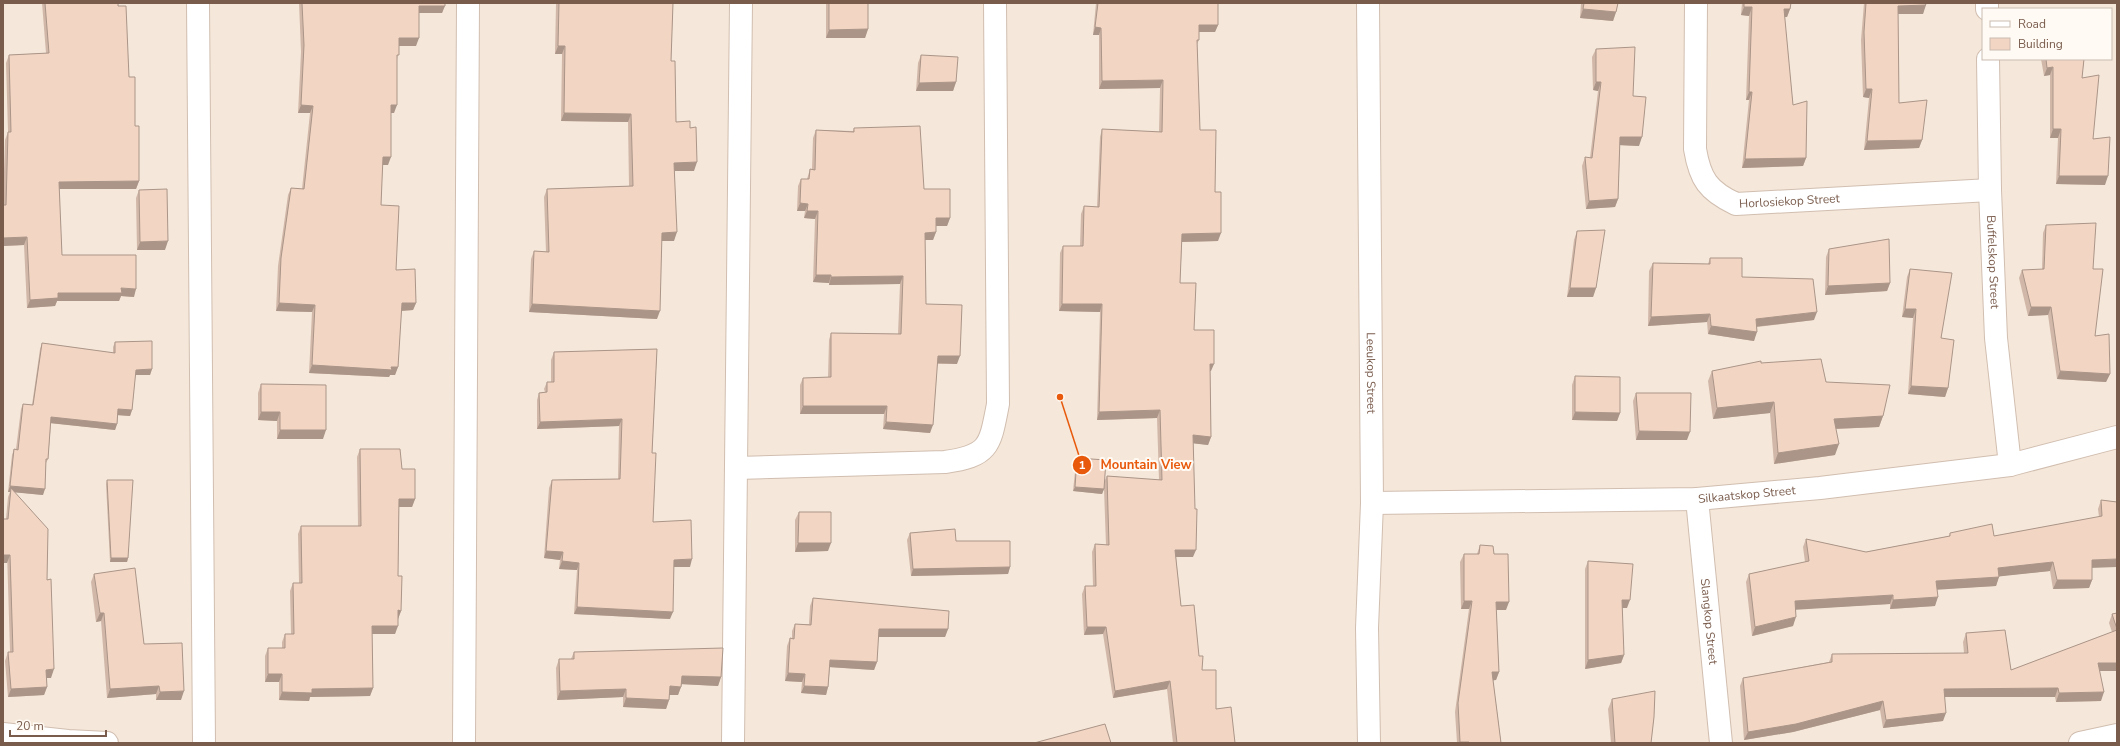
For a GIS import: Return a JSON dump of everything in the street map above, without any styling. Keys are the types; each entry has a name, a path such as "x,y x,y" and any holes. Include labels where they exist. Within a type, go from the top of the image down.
{"street":[{"path":"198,3 204,743"},
{"path":"464,743 468,3"},
{"path":"733,743 741,3"},
{"path":"736,468 945,462 967,459 980,453 991,439 998,404 995,3"},
{"name":"Leeukop Street","path":"1368,3 1372,503 1367,628 1369,743"},
{"name":"Horlosiekop Street","path":"1696,3 1695,149 1698,169 1707,184 1720,197 1736,204 1990,190"},
{"name":"Buffelskop Street","path":"1988,60 1990,190 1996,338 2010,465"},
{"name":"Silkaatskop Street","path":"1372,503 1697,499 1820,488 2010,465 2117,437"},
{"name":"Slangkop Street","path":"1697,499 1721,743"},
{"path":"3,734 68,741 107,743"},
{"path":"2080,743 2117,734"}],"shaded area":[{"path":"3,3 2117,3 2117,743 106,743 3,734"}],"building":[{"path":"45,3 118,3 118,6 126,6 129,77 135,77 135,126 139,126 139,181 59,182 62,255 136,255 136,289 121,288 122,293 58,293 58,298 30,300 27,237 3,238 3,205 6,205 8,132 11,132 9,55 49,53"},
{"path":"302,3 445,3 445,6 419,6 419,38 399,38 399,55 397,55 397,105 391,105 391,157 383,157 381,205 399,206 396,270 415,269 416,303 402,303 398,367 391,367 392,370 312,365 315,305 279,303 281,258 291,188 304,189 313,106 301,105 304,45"},
{"path":"559,3 673,3 671,61 675,61 676,122 690,121 690,128 696,127 697,162 674,163 677,232 662,233 660,311 532,304 534,251 549,252 547,189 633,186 631,114 564,113 565,46 558,46"},
{"path":"829,3 868,3 868,29 829,30"},
{"path":"1098,3 1218,3 1218,25 1199,25 1199,40 1197,40 1200,130 1216,130 1215,192 1221,192 1221,233 1182,234 1180,283 1196,283 1194,330 1214,330 1214,364 1210,364 1211,437 1193,435 1195,509 1197,509 1196,550 1175,550 1181,606 1194,605 1199,656 1203,656 1202,670 1216,670 1216,709 1231,707 1235,743 1177,743 1170,681 1115,691 1106,627 1087,627 1085,586 1096,586 1095,544 1109,545 1107,476 1162,480 1160,410 1099,412 1102,304 1062,304 1063,246 1083,246 1084,206 1099,207 1102,129 1162,132 1163,80 1102,81 1101,28 1095,27"},
{"path":"1584,3 1618,3 1616,12 1583,9"},
{"path":"1744,3 1791,3 1790,9 1784,9 1793,105 1807,101 1806,158 1745,159 1752,92 1749,92 1752,7 1744,7"},
{"path":"1866,3 1925,3 1926,5 1898,6 1899,103 1927,100 1922,140 1867,141 1872,89 1866,89 1864,32"},
{"path":"1635,47 1633,96 1646,97 1642,137 1620,137 1618,199 1589,201 1585,157 1592,158 1601,82 1596,82 1596,49"},
{"path":"921,55 958,57 956,82 919,83"},
{"path":"2046,60 2084,60 2082,78 2099,75 2093,139 2110,137 2108,176 2059,176 2061,129 2053,129 2053,67 2047,68"},
{"path":"920,126 924,189 950,189 950,218 936,218 936,232 925,233 926,304 962,305 960,356 938,356 933,425 886,422 887,406 803,406 803,378 831,377 831,333 901,334 903,276 831,277 831,275 816,275 818,211 807,211 808,204 800,203 801,179 809,179 810,169 815,170 816,130 854,132 854,128"},
{"path":"167,189 168,241 140,242 139,190"},
{"path":"2096,223 2093,269 2103,269 2095,336 2109,334 2110,374 2060,371 2051,307 2031,307 2022,270 2044,269 2046,225"},
{"path":"1605,230 1596,288 1570,288 1577,231"},
{"path":"1889,239 1890,283 1828,286 1829,249"},
{"path":"1710,258 1742,258 1742,277 1813,279 1817,312 1756,319 1757,332 1711,326 1710,314 1651,317 1653,263 1710,264"},
{"path":"1910,269 1952,273 1941,338 1954,340 1948,388 1911,386 1916,309 1905,309"},
{"path":"152,341 152,369 136,370 132,410 118,409 117,424 51,417 48,459 46,459 45,489 10,486 14,449 18,450 23,404 33,405 42,343 115,353 115,342"},
{"path":"657,349 652,453 656,453 653,522 691,520 692,559 674,560 673,612 577,607 579,563 562,561 563,552 546,551 552,480 620,479 622,419 540,422 539,393 547,392 547,382 554,382 554,352"},
{"path":"1821,359 1826,382 1890,385 1883,416 1834,419 1839,444 1778,453 1774,402 1717,408 1712,371 1761,361 1761,363"},
{"path":"1575,376 1620,377 1620,413 1575,412"},
{"path":"261,384 326,385 326,430 280,430 280,412 261,412"},
{"path":"1636,393 1691,393 1690,432 1639,431"},
{"path":"360,449 400,449 402,469 415,469 415,499 399,499 398,576 402,576 401,611 398,610 398,626 372,626 373,688 312,689 312,693 282,692 282,674 268,674 268,648 285,648 285,634 294,634 293,583 302,583 301,526 361,526"},
{"path":"1077,458 1106,460 1104,489 1075,487"},
{"path":"107,480 133,480 128,558 111,558"},
{"path":"11,488 48,529 47,580 51,579 54,669 46,670 47,687 11,689 8,652 13,652 10,555 3,555 3,519 8,519"},
{"path":"2101,500 2117,502 2117,559 2092,560 2092,580 2057,580 2053,562 1998,568 1999,577 1936,581 1938,597 1893,600 1893,595 1795,601 1796,617 1755,627 1749,574 1809,561 1806,539 1866,552 1950,536 1950,533 1992,524 1994,536 2102,516"},
{"path":"799,512 831,512 831,543 798,543"},
{"path":"955,529 956,541 1010,541 1010,567 913,569 910,533"},
{"path":"1480,545 1493,546 1494,554 1508,554 1509,602 1496,602 1499,672 1492,672 1501,743 1460,742 1458,703 1472,601 1464,601 1464,554 1479,554"},
{"path":"1588,561 1633,564 1630,600 1622,600 1624,655 1588,660"},
{"path":"135,568 144,644 182,643 184,691 160,692 159,686 110,689 104,613 100,613 94,574"},
{"path":"813,598 949,611 948,629 879,629 877,662 830,660 828,687 804,686 805,674 788,673 790,638 794,639 795,624 811,625"},
{"path":"2117,613 2117,629 2112,614"},
{"path":"2005,630 2011,670 2117,630 2117,663 2098,663 2104,692 2059,693 2058,688 1944,689 1946,713 1886,720 1883,701 1796,724 1748,732 1743,678 1832,662 1832,654 1968,653 1966,633"},
{"path":"723,648 721,677 682,676 681,687 670,686 669,700 626,698 626,689 560,691 559,659 574,659 574,652"},
{"path":"1655,691 1651,743 1615,743 1612,699"},
{"path":"1105,724 1111,743 1034,743"}],"place":[{"name":"Mountain View","path":"1060,397"}]}
